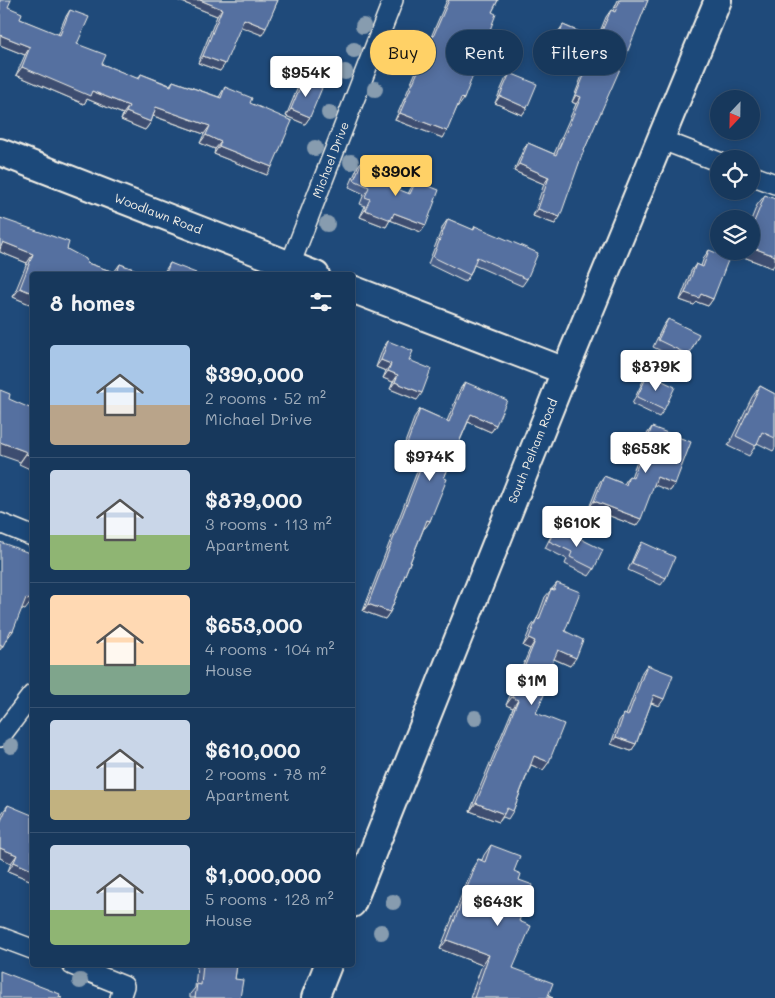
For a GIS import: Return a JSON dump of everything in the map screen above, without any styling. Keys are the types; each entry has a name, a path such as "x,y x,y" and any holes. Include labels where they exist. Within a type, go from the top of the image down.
{"main road":[{"name":"South Pelham Road","path":"355,896 565,371 662,140 718,0"},
{"name":"Woodlawn Road","path":"0,152 308,272"},
{"path":"355,290 565,371"},
{"path":"315,998 327,967"}],"street":[{"name":"Michael Drive","path":"290,265 394,0"},
{"path":"662,140 710,159"},
{"path":"760,178 775,184"},
{"path":"0,523 30,535"},
{"path":"0,737 30,698"},
{"path":"0,937 30,949"},
{"path":"77,967 124,986 120,998"}],"building":[{"path":"0,0 11,0 8,7 22,13 20,19 60,35 70,10 89,17 77,44 106,55 102,64 139,79 141,74 171,86 173,81 221,98 225,87 252,98 250,103 292,121 272,167 219,146 221,142 206,135 210,126 156,107 151,122 126,112 129,106 92,91 90,96 22,67 30,47 0,35"},
{"path":"200,0 278,0 266,28 244,19 225,64 203,56 222,9"},
{"path":"449,0 498,0 492,12 496,14 490,30 446,30 446,75 473,75 464,99 461,98 447,131 400,113 416,75 436,75 436,30"},
{"path":"620,0 648,0 626,55 626,30 602,30 611,10 615,12"},
{"path":"563,25 575,30 561,30"},
{"path":"509,75 515,75 537,84 527,108 500,96"},
{"path":"584,75 617,75 582,155 560,217 538,209 549,177 519,164 528,143 556,155 581,97 576,95"},
{"path":"303,80 322,88 310,117 291,109"},
{"path":"363,159 381,167 375,180 410,194 416,181 439,190 426,225 394,213 391,220 365,210 370,199 365,197 369,187 354,180"},
{"path":"765,195 775,199 775,256 760,250 759,210"},
{"path":"0,218 69,242 67,249 86,259 87,263 114,272 30,272 30,292 20,288 33,254 3,242 0,249"},
{"path":"448,219 474,230 475,226 538,253 527,279 477,257 470,275 433,257"},
{"path":"709,250 710,260 728,260 713,299 701,294 699,298 685,293 696,264 703,267"},
{"path":"170,263 193,272 166,272"},
{"path":"120,264 142,272 117,272"},
{"path":"668,319 699,334 689,355 658,340"},
{"path":"388,341 413,351 409,360 431,369 422,393 395,382 398,375 388,371 391,364 381,360"},
{"path":"648,374 675,387 664,410 637,397"},
{"path":"465,382 507,400 496,425 471,414 444,478 447,479 430,521 427,520 390,612 368,604 425,457 405,449 420,409 449,422"},
{"path":"760,386 775,394 775,438 762,432 756,446 736,436"},
{"path":"0,390 10,394 9,399 30,408 30,455 26,454 27,452 0,442"},
{"path":"652,427 691,442 675,484 657,477 641,519 594,501 604,476 626,485 629,476 633,478"},
{"path":"557,527 603,550 594,569 570,557 572,552 549,541"},
{"path":"0,542 30,553 30,600 26,598 13,631 11,630 3,646 0,644"},
{"path":"642,542 675,557 666,578 632,563"},
{"path":"557,583 580,592 565,631 583,640 576,658 558,650 542,686 547,688 536,713 564,724 549,762 534,756 513,811 507,808 504,814 476,803 518,700 512,697 535,641 529,638 537,618 539,620 551,589 554,590"},
{"path":"647,665 673,675 664,699 654,695 636,744 616,737 624,714 628,716"},
{"path":"8,805 30,814 30,869 14,862 17,855 0,848 0,823"},
{"path":"491,845 520,856 514,871 521,874 519,880 533,885 519,921 531,926 513,968 553,983 548,996 553,998 474,998 489,955 447,940 478,859 485,862"},
{"path":"203,967 237,967 235,979 243,980 240,998 195,998 197,984 201,985"},
{"path":"0,971 60,994 59,997 62,998 0,998"}]}
